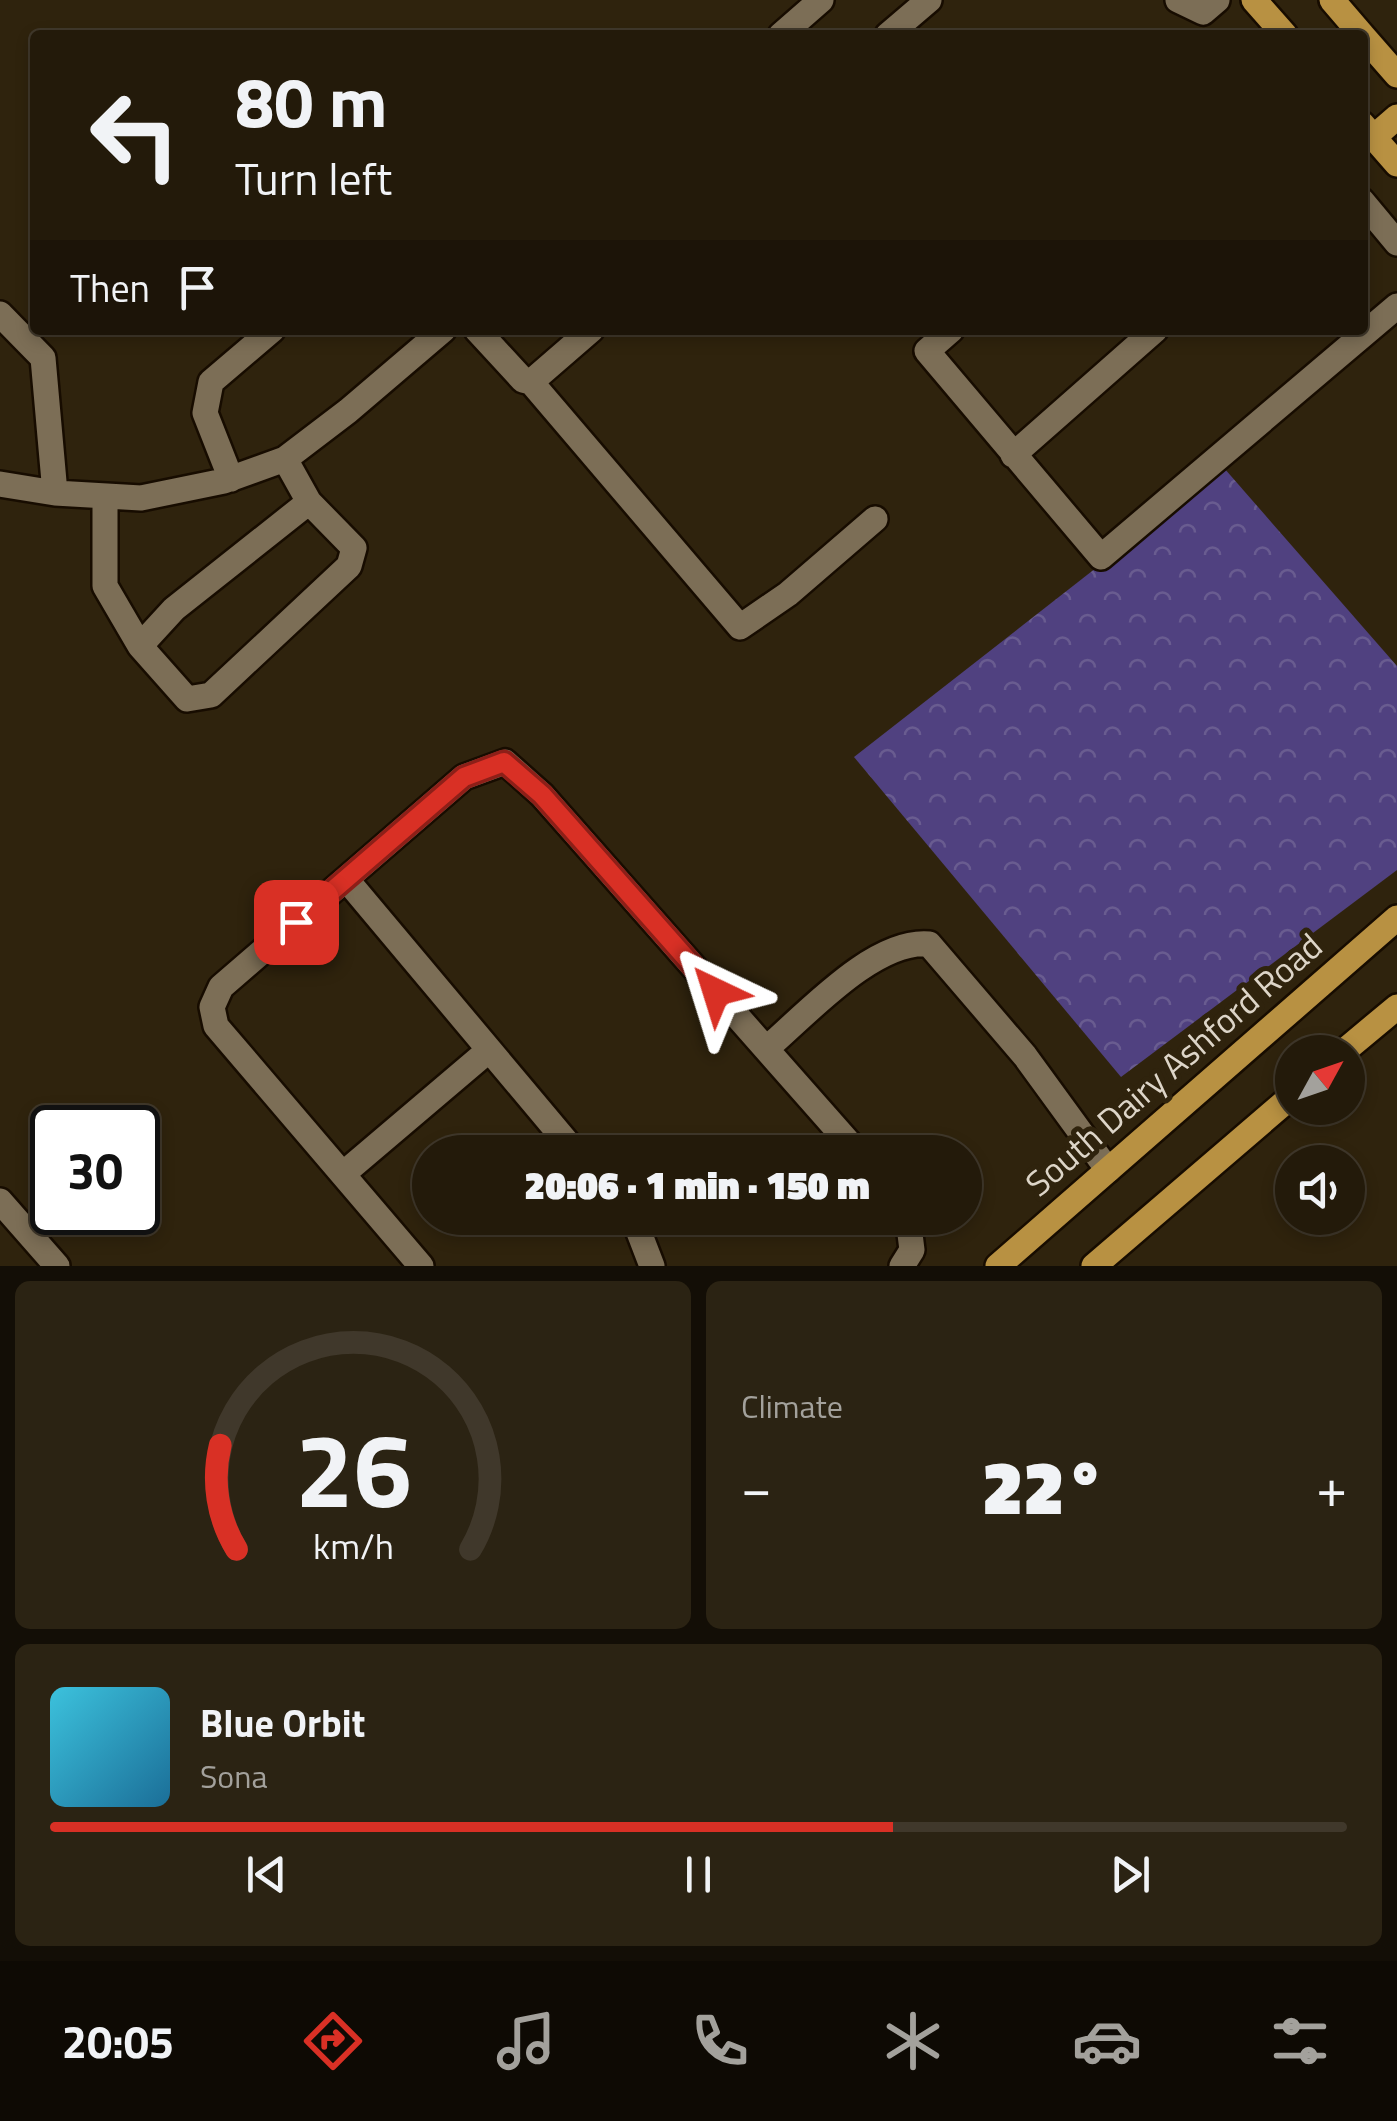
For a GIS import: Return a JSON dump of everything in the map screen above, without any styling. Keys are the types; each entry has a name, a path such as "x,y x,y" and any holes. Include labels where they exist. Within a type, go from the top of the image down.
{"main road":[{"path":"1254,0 1281,30"},
{"path":"1332,0 1358,30"},
{"path":"1368,42 1397,75"},
{"path":"1368,135 1397,117"},
{"path":"1368,138 1397,164"},
{"name":"South Dairy Ashford Road","path":"998,1266 1397,918"},
{"path":"1364,1035 1397,1007"},
{"path":"1094,1266 1275,1111"}],"street":[{"path":"787,30 821,0"},
{"path":"894,30 929,0"},
{"path":"1178,0 1203,12 1218,0"},
{"path":"1368,207 1397,243"},
{"path":"1368,331 1397,306"},
{"path":"0,314 43,358 55,493"},
{"path":"231,478 205,413 211,382 266,335"},
{"path":"0,484 55,493 141,498 231,478 286,459 348,412 436,335"},
{"path":"481,335 522,380 531,382 740,627 788,594 875,519"},
{"path":"531,382 585,335"},
{"path":"945,335 927,351 1101,557 1363,335"},
{"path":"1013,455 1150,335"},
{"path":"106,496 105,586 140,646 187,699 210,696 349,566 354,548 309,502 286,459"},
{"path":"140,646 174,610 309,502"},
{"path":"421,1266 216,1026 212,1007 221,987 464,777 504,762 542,795 841,1135"},
{"path":"346,879 561,1135"},
{"path":"766,1049 868,962 910,942 929,944 1025,1056 1108,1170"},
{"path":"342,1174 489,1050"},
{"path":"0,1201 55,1265"},
{"path":"640,1235 652,1266"},
{"path":"902,1266 912,1250 910,1235"}],"green space":[{"path":"1224,468 1397,666 1397,870 1121,1077 854,757"}],"route":[{"path":"296,922 464,777 504,762 542,795 716,992"}]}
